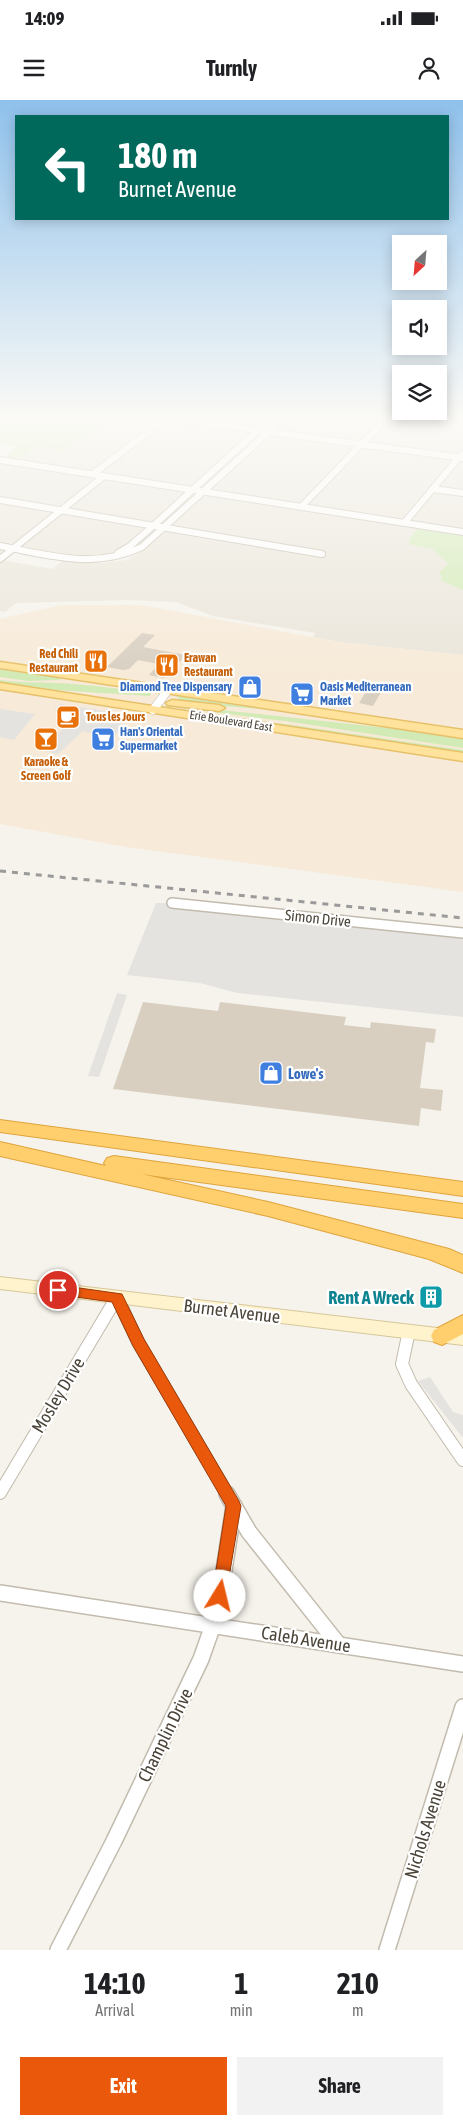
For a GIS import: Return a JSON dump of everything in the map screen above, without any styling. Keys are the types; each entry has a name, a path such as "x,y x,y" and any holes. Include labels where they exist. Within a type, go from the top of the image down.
{"highway":[{"path":"0,1126 463,1189"},
{"path":"0,1148 463,1211"},
{"path":"0,1148 268,1209 429,1251 449,1257 463,1265"},
{"path":"453,1337 463,1324"}],"main road":[{"name":"Erie Boulevard East","path":"0,666 160,700 463,756"},
{"name":"Erie Boulevard East","path":"0,686 46,693 160,700"},
{"path":"160,700 307,717 380,722 463,734"}],"street":[{"path":"38,506 322,554"},
{"path":"0,559 65,506"},
{"path":"123,554 175,506"},
{"path":"0,546 60,556 105,560 142,547 187,506"},
{"path":"297,506 463,532"},
{"path":"405,522 418,506"},
{"name":"Simon Drive","path":"172,903 463,933"},
{"name":"Burnet Avenue","path":"0,1283 453,1337"},
{"path":"117,1297 138,1342 249,1532 338,1644"},
{"name":"Mosley Drive","path":"0,1493 117,1297"},
{"path":"409,1331 402,1364 411,1384 463,1460"},
{"name":"Champlin Drive","path":"58,1950 114,1841 201,1659 213,1625 220,1596 234,1506"},
{"name":"Caleb Avenue","path":"0,1593 463,1664"},
{"name":"Nichols Avenue","path":"387,1950 463,1707"}],"shaded area":[{"path":"0,506 463,506 463,655 339,642 313,637 315,633 213,616 176,602 127,600 16,603 5,612 0,611 0,563 3,560 53,569 63,560 102,563 126,560 147,548 129,544 118,551 98,557 70,556 12,546 0,556"},
{"path":"62,605 141,605 339,642 463,655 463,892 126,847 0,824 0,619"},
{"path":"61,704 123,714 119,731 111,738 83,731 58,754 40,750 78,715 54,710"},
{"path":"0,709 35,714 14,740 0,737"},
{"path":"156,903 172,903 463,933 463,1017 237,993 200,983 127,975"},
{"path":"117,993 127,995 99,1077 88,1076"},
{"path":"430,1377 453,1412 463,1415 463,1438 418,1381"}],"green space":[{"path":"420,525 463,532 463,590 440,580 442,577 439,573 448,563 432,549 409,544 410,538"},
{"path":"0,669 61,678 59,680 28,681 0,677"},
{"path":"0,680 79,684 151,693 150,696 55,690 0,682"},
{"path":"175,696 270,710 178,702 179,698"},
{"path":"166,705 170,705 178,711 292,725 463,750 463,753 169,710 165,709"},
{"path":"175,705 406,730 463,739 463,748 285,721 179,708"}],"building":[{"path":"142,633 155,635 143,647 186,655 164,678 149,675 159,664 138,660 129,669 123,670 107,667"},
{"path":"367,690 381,692 373,706 359,703"},
{"name":"Lowe's","path":"143,1002 218,1011 220,1002 346,1017 344,1025 370,1028 371,1022 436,1029 434,1043 426,1042 420,1088 443,1090 441,1111 421,1108 419,1126 113,1089"},
{"name":"Rent A Wreck","path":"424,1287 439,1289 438,1307 422,1306"}],"railway":[{"path":"0,871 463,918"}],"place":[{"name":"Red Chili Restaurant","path":"96,661"},
{"name":"Erawan Restaurant","path":"167,665"},
{"name":"Diamond Tree Dispensary","path":"250,687"},
{"name":"Oasis Mediterranean Market","path":"302,694"},
{"name":"Tous les Jours","path":"68,717"},
{"name":"Karaoke & Screen Golf","path":"46,739"},
{"name":"Han's Oriental Supermarket","path":"103,739"},
{"name":"Lowe's","path":"271,1073"},
{"name":"Rent A Wreck","path":"431,1297"}],"route":[{"path":"58,1290 117,1297 138,1342 234,1506 220,1596"}]}
